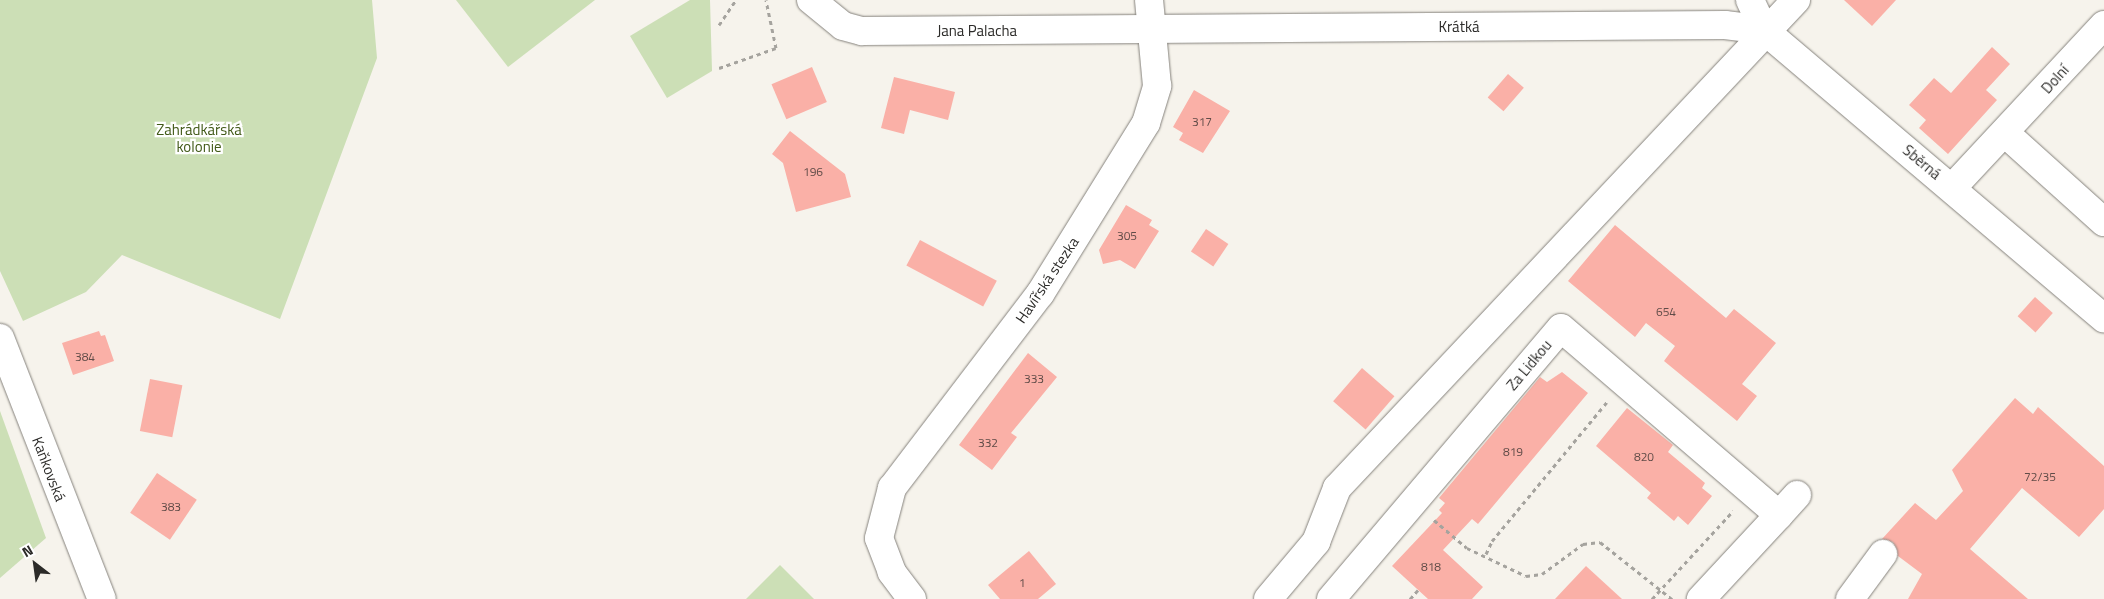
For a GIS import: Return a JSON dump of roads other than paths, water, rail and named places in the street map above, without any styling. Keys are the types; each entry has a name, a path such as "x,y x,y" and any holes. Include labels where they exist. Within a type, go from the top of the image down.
{"street":[{"name":"Jana Palacha","path":"811,0 837,22 862,30 1153,30"},
{"name":"Havířská stezka","path":"912,599 892,572 879,538 892,488 1040,294 1146,123 1157,86 1149,0"},
{"name":"Sběrná","path":"1750,0 1764,30 2104,318"},
{"path":"1268,599 1316,542 1336,488 1764,30 1796,0"},
{"name":"Krátká","path":"1153,30 1725,25 1764,30"},
{"name":"Dolní","path":"1952,188 2006,133 2104,25"},
{"path":"2006,133 2104,222"},
{"name":"Za Lidkou","path":"1331,599 1561,328 1779,515"},
{"name":"Kaňkovská","path":"0,338 102,599"},
{"path":"1700,599 1797,494"},
{"path":"1850,599 1883,554"}],"park label":[{"name":"Zahrádkářská kolonie","path":"199,138"}]}
